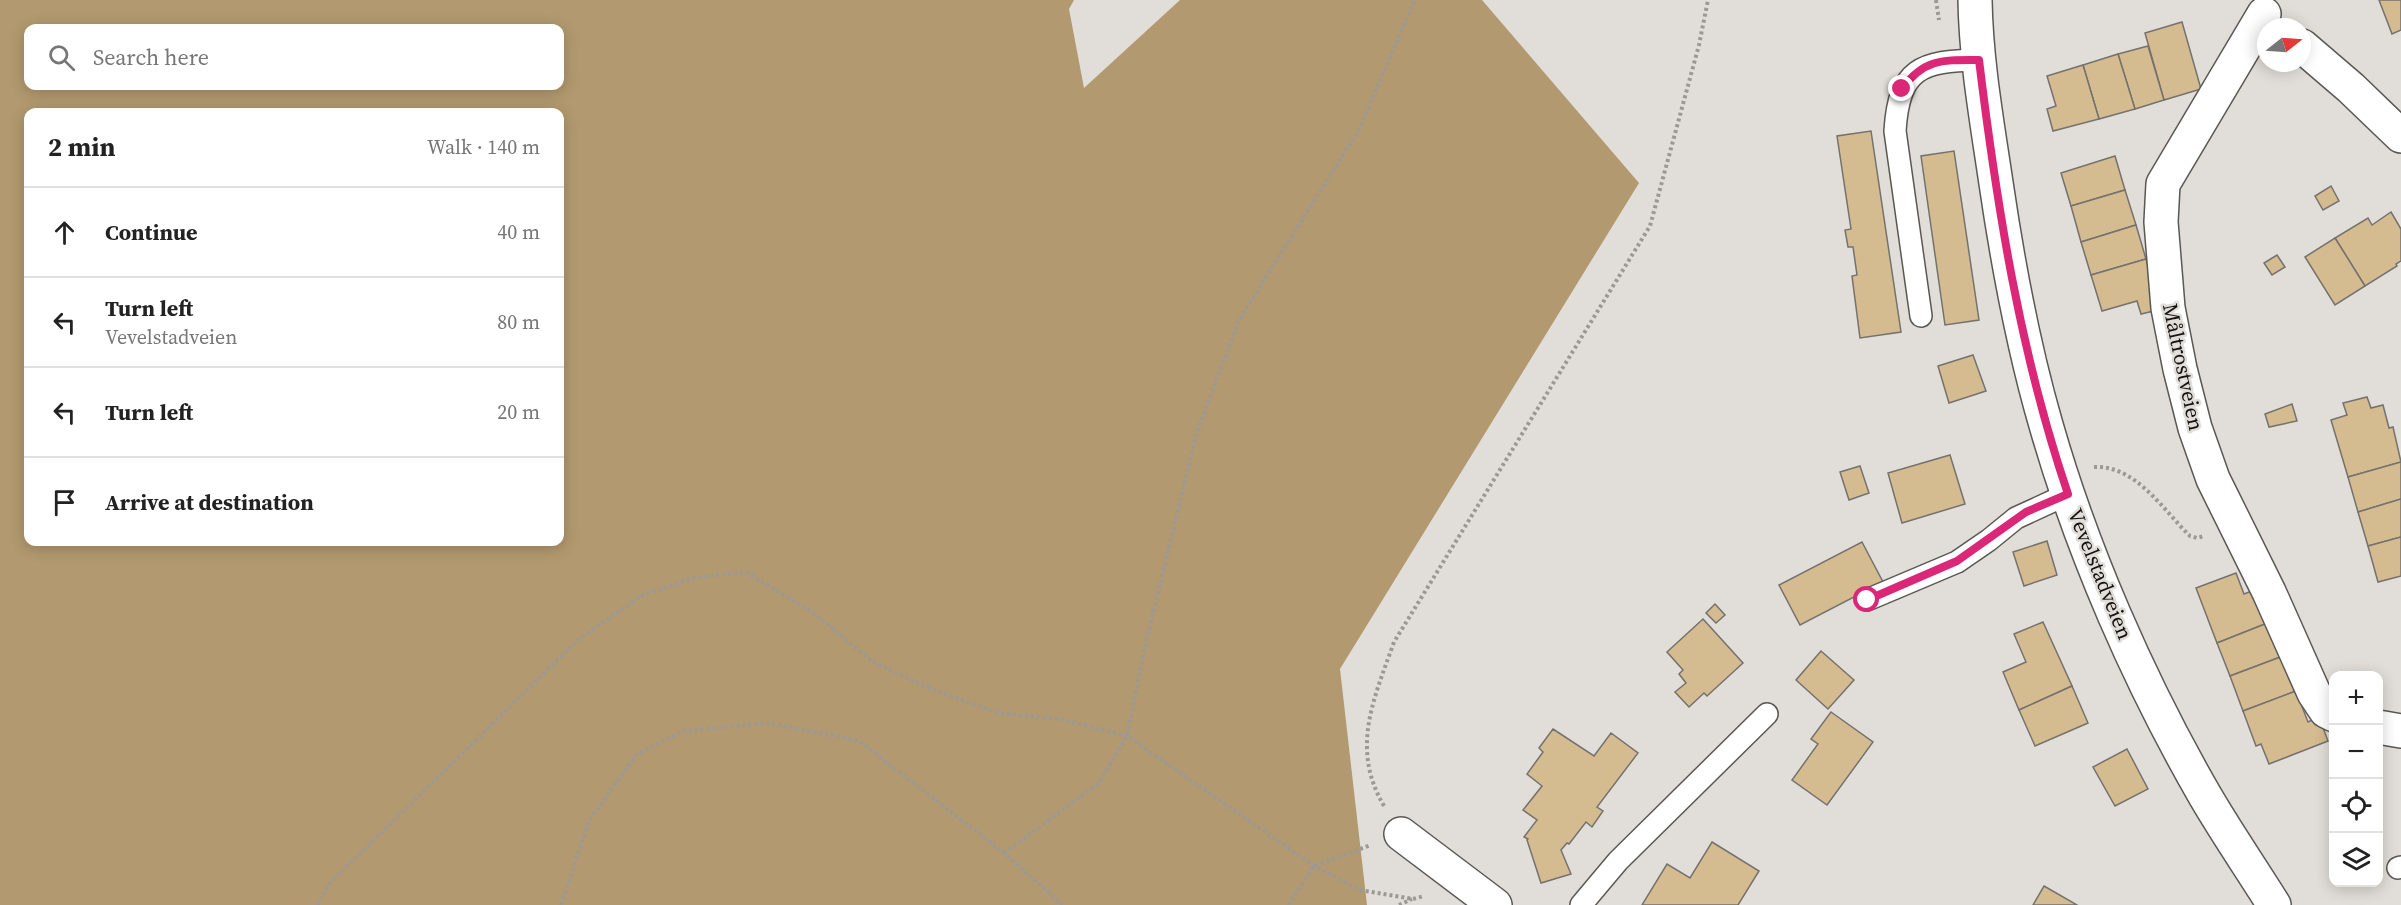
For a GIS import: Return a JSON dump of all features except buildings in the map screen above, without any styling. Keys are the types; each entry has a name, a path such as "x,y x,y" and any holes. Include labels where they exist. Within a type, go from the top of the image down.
{"street":[{"name":"Vevelstadveien","path":"1976,0 1979,60 2006,249 2023,337 2045,424 2064,483 2137,664 2179,748 2226,831 2274,905"},
{"name":"Måltrostveien","path":"2263,14 2163,184 2160,196 2168,308 2195,428 2213,479 2269,592 2314,693 2329,712"},
{"path":"2311,54 2401,136"},
{"path":"2383,728 2401,731"},
{"path":"1401,834 1495,905"}],"lane":[{"path":"1921,316 1895,131 1898,106 1902,89 1911,76 1924,67 1947,60 1979,60"},
{"path":"1867,600 1957,561 2064,483"},
{"path":"1581,905 1618,861 1767,714"}],"path":[{"path":"1004,853 1099,783 1127,736 1146,642 1197,432 1239,320 1358,131 1415,0"},
{"path":"1288,905 1314,866 1401,834 1379,796 1368,764 1368,718 1394,642 1650,226 1699,45 1708,0"},
{"path":"2064,483 2084,468 2100,467 2124,474 2149,492 2190,536 2197,538 2211,534 2232,521"},
{"path":"317,905 331,882 580,638 643,595 693,578 746,572 815,614 873,661 928,688 999,713 1060,719 1127,736 1314,866 1360,890 1413,899"},
{"path":"561,905 589,821 638,754 683,730 769,723 859,741 1004,853 1063,905"},
{"path":"1399,905 1468,884"}],"shaded area":[{"path":"0,0 1074,0 1069,9 1084,88 1180,0 1482,0 1639,183 1340,669 1367,905 0,905"}],"route":[{"path":"1867,600 1957,561 1973,552 2016,518 2042,504 2068,494 2045,424 2023,337 2006,249 1979,60 1947,60 1934,63 1911,76 1902,89"}]}
